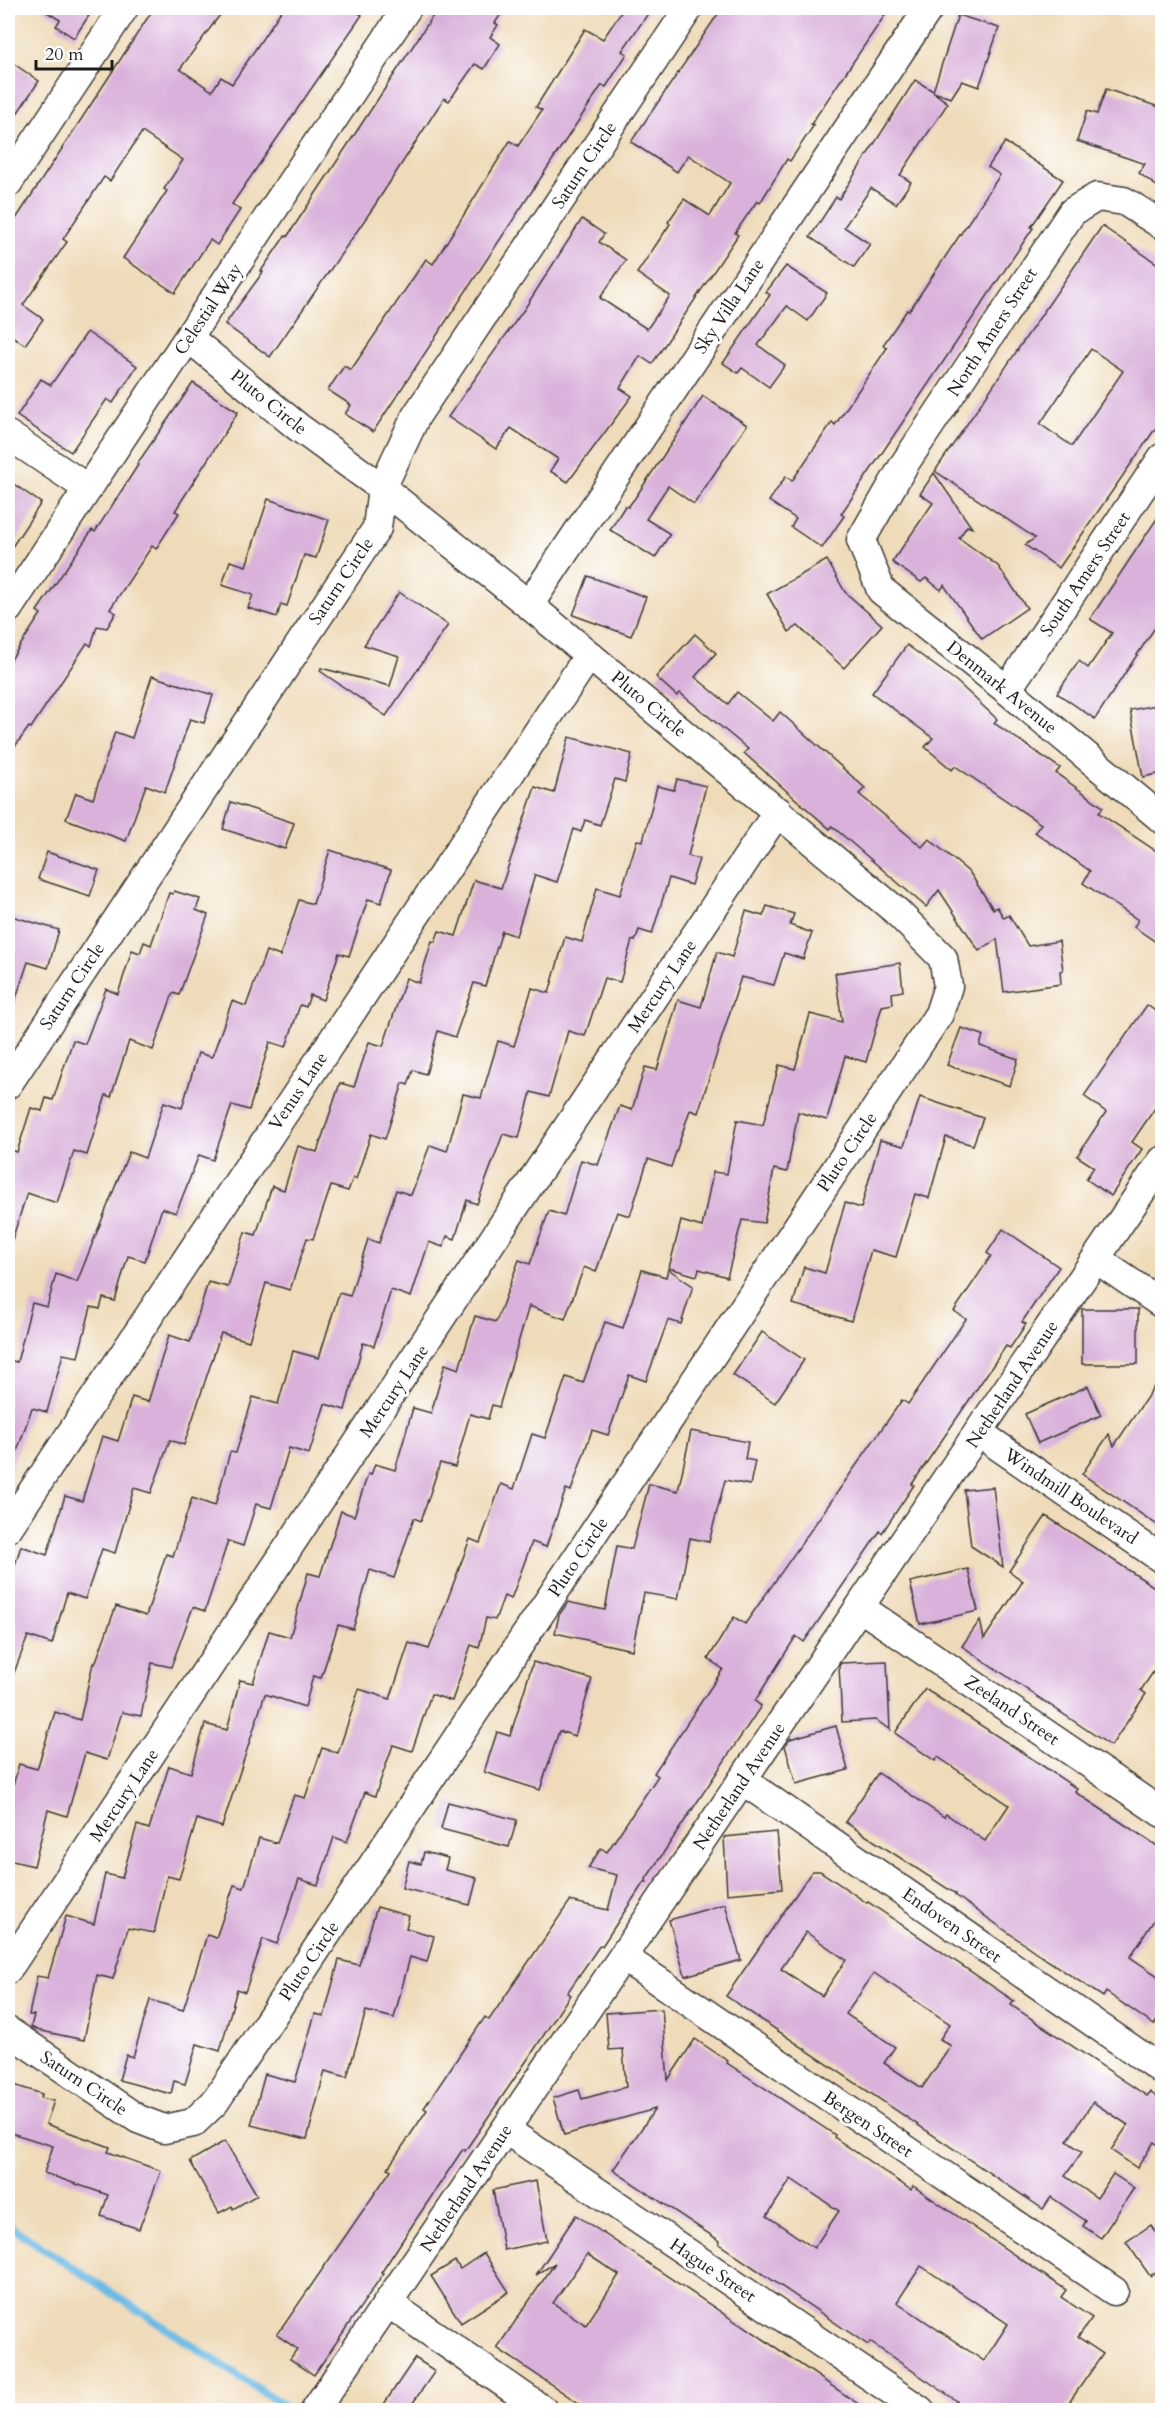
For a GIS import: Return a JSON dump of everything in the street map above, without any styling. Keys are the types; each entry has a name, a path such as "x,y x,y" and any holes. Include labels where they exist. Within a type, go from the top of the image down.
{"street":[{"path":"8,183 124,8"},
{"name":"Celestial Way","path":"8,609 408,8"},
{"name":"Saturn Circle","path":"8,1084 377,528 381,488 416,416 689,8"},
{"name":"Sky Villa Lane","path":"529,605 929,8"},
{"name":"North Amers Street","path":"861,540 905,464 1072,212 1097,197 1124,201 1162,225"},
{"name":"Pluto Circle","path":"164,2128 193,2123 215,2102 939,1014 948,986 943,958 896,911 529,605 381,488 298,427 189,338"},
{"path":"8,435 87,488"},
{"name":"South Amers Street","path":"1007,690 1162,458"},
{"name":"Denmark Avenue","path":"861,540 881,590 1007,690 1162,819"},
{"name":"Venus Lane","path":"8,1528 589,654"},
{"name":"Mercury Lane","path":"8,1969 778,811"},
{"name":"Netherland Avenue","path":"315,2410 1162,1161"},
{"path":"1096,1259 1162,1304"},
{"name":"Windmill Boulevard","path":"979,1433 1162,1559"},
{"name":"Zeeland Street","path":"861,1608 1162,1814"},
{"name":"Endoven Street","path":"742,1780 1162,2070"},
{"name":"Bergen Street","path":"623,1957 1114,2291"},
{"name":"Saturn Circle","path":"8,2031 138,2119 164,2128"},
{"name":"Hague Street","path":"506,2130 920,2410"},
{"path":"388,2304 543,2410"}],"building":[{"path":"40,8 94,8 74,38 56,26 60,20"},
{"path":"154,8 225,8 180,69 212,91 221,77 232,84 283,8 351,8 362,15 232,204 240,210 217,245 210,240 175,293 123,258 167,191 164,189 183,160 142,132 110,181 104,177 63,239 67,242 23,305 43,319 25,345 8,333 8,231"},
{"path":"438,8 505,8 495,23 498,25 490,37 500,44 484,69 475,64 449,101 444,98 375,205 270,357 225,324 263,272 261,271 285,236 287,237"},
{"path":"624,8 652,8 622,51 627,54 606,87 602,85 373,432 345,414 351,405 328,390 344,366 351,370 426,259 433,264 510,141 518,146 542,110 536,107 585,29 603,39"},
{"path":"722,8 874,8 885,15 811,124 814,125 790,161 787,159 760,203 757,201 735,233 738,235 652,364 640,356 620,388 632,396 568,482 550,471 558,459 511,428 496,449 448,417 525,308 582,219 604,234 599,242 626,260 600,298 647,329 670,296 637,273 684,199 710,216 730,183 688,155 677,172 631,142"},
{"path":"958,15 999,28 979,87 962,81 951,98 933,92 948,103 900,175 911,182 896,204 871,188 844,227 870,244 854,267 810,237 836,197 839,199 915,80 933,91"},
{"path":"8,60 39,81 8,127"},
{"path":"1106,89 1162,108 1162,190 1139,173 1145,164 1077,141 1087,111 1097,114"},
{"path":"1005,142 1063,180 841,514 844,516 822,548 791,527 796,519 769,501 786,476 792,481 832,422 835,425 887,348 883,345 907,310 909,311 1000,175 988,167"},
{"path":"1102,226 1162,267 1162,419 1059,568 1025,545 1035,538 935,471","holes":["1091,349 1123,371 1072,446 1040,424"]},
{"path":"786,266 827,293 808,321 787,306 758,345 785,365 769,387 742,368 738,373 723,363 770,295 766,292"},
{"path":"87,332 137,366 113,403 107,399 71,452 17,416 41,379 51,385"},
{"path":"193,383 238,412 175,511 179,513 156,549 152,546 110,609 116,613 107,628 97,626 91,646 87,643 31,728 29,727 8,756 8,664 41,614 37,611 92,530 95,532 137,464"},
{"path":"703,396 747,425 694,504 668,486 646,519 670,534 655,558 610,530 625,506 628,507 635,498"},
{"path":"934,473 972,528 967,526 959,538 998,566 1027,608 982,639 944,585 941,590 926,578 921,582 892,562 933,503 920,494"},
{"path":"8,480 41,503 8,553"},
{"path":"268,499 329,520 316,558 304,555 287,606 281,604 277,617 248,608 253,595 222,585 230,561 246,566"},
{"path":"1162,511 1162,617 1095,719 1057,693 1079,661 1088,668 1112,633 1090,619"},
{"path":"827,560 845,592 882,625 844,668 798,626 789,632 767,594"},
{"path":"588,576 646,597 631,636 573,615"},
{"path":"399,592 448,625 386,716 320,671 321,668 390,686 399,656 364,645"},
{"path":"695,634 716,653 695,677 728,704 737,692 773,721 780,712 865,788 859,794 922,847 929,839 970,873 993,909 997,907 1004,918 1009,915 1028,946 1059,941 1063,970 1060,971 1061,984 1004,992 997,939 979,951 939,890 926,907 832,826 830,829 790,794 744,753 748,749 680,693 677,696 656,677"},
{"path":"907,645 956,681 997,719 994,723 1060,768 1056,773 1103,807 1099,813 1162,855 1162,946 1134,927 1138,920 1083,883 1090,871 1035,832 1041,824 955,766 952,770 925,747 933,738 872,693"},
{"path":"152,676 213,695 204,723 190,719 165,792 146,785 126,841 66,819 76,793 93,799 115,732 132,738"},
{"path":"1162,704 1162,773 1143,777 1130,710"},
{"path":"569,737 632,754 625,782 615,779 600,825 585,820 581,832 574,829 557,882 535,875 516,936 502,931 485,986 474,983 455,1037 438,1031 426,1074 413,1070 408,1085 403,1083 385,1139 371,1134 356,1179 353,1178 348,1191 331,1186 313,1239 307,1238 290,1290 266,1283 249,1341 221,1333 184,1445 170,1440 151,1493 134,1488 115,1553 102,1549 85,1599 67,1593 52,1644 28,1636 8,1686 8,1587 21,1546 47,1555 65,1496 82,1501 102,1436 118,1441 132,1397 148,1402 169,1335 190,1342 208,1282 228,1287 245,1232 256,1235 272,1186 284,1190 298,1146 317,1152 340,1083 354,1087 369,1042 383,1046 406,978 419,983 432,941 435,942 439,931 456,936 474,880 501,888 535,787 554,793"},
{"path":"677,779 706,786 688,856 699,859 691,885 669,878 652,934 639,930 635,941 632,940 620,982 604,978 585,1036 568,1031 549,1097 531,1092 519,1138 503,1134 477,1204 467,1200 455,1239 447,1236 443,1247 429,1242 411,1297 391,1290 374,1346 363,1343 345,1410 325,1404 309,1454 289,1448 271,1508 256,1504 243,1546 228,1541 205,1611 193,1607 171,1667 152,1663 141,1716 122,1712 107,1760 85,1753 67,1816 48,1810 34,1866 8,1860 8,1804 19,1764 37,1769 55,1712 80,1720 93,1663 95,1664 116,1606 146,1616 166,1554 173,1556 192,1498 215,1506 230,1452 236,1453 253,1397 278,1404 293,1351 319,1358 339,1293 350,1296 368,1239 379,1243 396,1190 411,1195 430,1145 447,1151 463,1094 481,1098 498,1041 514,1046 532,988 549,993 565,937 582,942 597,888 620,895 637,840 643,841 657,786 674,790"},
{"path":"231,802 294,823 285,849 223,829"},
{"path":"330,850 391,870 381,903 368,899 349,956 339,953 323,1000 310,995 306,1007 300,1005 286,1047 270,1042 249,1110 232,1105 213,1160 199,1155 176,1213 162,1208 145,1261 128,1256 115,1301 103,1298 100,1309 91,1307 78,1357 63,1354 47,1412 32,1408 11,1469 8,1468 8,1360 17,1362 32,1303 47,1307 56,1274 77,1282 129,1152 145,1158 164,1102 182,1108 198,1053 212,1057 232,1001 246,1006 266,951 280,956 299,900 313,904"},
{"path":"47,852 99,870 90,896 38,879"},
{"path":"174,891 200,899 196,910 208,915 179,995 173,993 153,1050 129,1041 111,1097 106,1095 87,1155 74,1151 57,1203 27,1193 12,1240 8,1239 8,1149 17,1152 31,1108 42,1111 46,1098 53,1100 73,1040 85,1044 106,989 118,994 132,950 140,953 144,942 151,945 169,893 173,894"},
{"path":"767,906 794,914 790,925 812,933 803,959 784,953 774,985 741,977 698,1113 690,1110 671,1167 648,1159 630,1216 617,1212 596,1272 584,1267 565,1319 529,1306 499,1407 492,1405 488,1419 470,1414 455,1467 440,1463 421,1521 414,1518 394,1578 370,1570 353,1629 338,1625 321,1678 313,1676 305,1707 265,1694 222,1827 197,1819 179,1879 167,1876 154,1933 128,1928 113,1979 97,1975 84,2040 31,2027 34,2015 29,2015 37,1976 48,1978 66,1916 94,1924 105,1874 122,1878 137,1825 149,1829 169,1766 191,1773 205,1724 227,1730 240,1680 253,1683 269,1631 290,1637 308,1573 320,1576 341,1511 354,1516 368,1474 371,1475 375,1464 395,1470 413,1408 431,1413 445,1364 459,1369 475,1316 496,1322 519,1260 530,1264 549,1211 564,1216 581,1160 598,1165 620,1106 632,1110 645,1067 657,1070 678,1000 701,1007 717,952 732,957 746,911 763,916"},
{"path":"8,915 59,930 48,968 28,962 11,1013 8,1012"},
{"path":"900,963 903,991 892,993 893,1004 882,1006 866,1062 845,1056 827,1120 798,1112 787,1172 774,1169 764,1223 742,1220 727,1277 699,1269 697,1276 669,1268 681,1221 702,1227 713,1172 727,1174 737,1120 763,1125 779,1065 795,1069 810,1014 842,1022 835,973"},
{"path":"1147,1005 1162,1016 1162,1098 1132,1142 1142,1149 1111,1196 1086,1179 1094,1167 1077,1156 1106,1112 1084,1096"},
{"path":"961,1028 983,1035 980,1046 1018,1059 1010,1086 947,1065"},
{"path":"920,1097 983,1118 973,1145 946,1137 929,1198 915,1194 896,1257 871,1250 851,1321 793,1304 804,1267 825,1273 845,1203 861,1208 880,1140 904,1146"},
{"path":"1003,1229 1059,1267 1022,1322 1026,1324 1010,1348 1006,1346 912,1484 914,1485 882,1533 880,1531 804,1642 796,1636 755,1701 761,1706 646,1879 647,1883 644,1882 602,1946 600,1945 567,1993 570,1995 534,2050 465,2151 463,2149 381,2273 383,2274 314,2375 290,2359 297,2349 277,2335 391,2170 388,2168 427,2110 424,2108 485,2017 489,2020 570,1901 608,1910 617,1875 588,1868 601,1848 607,1852 658,1776 654,1773 723,1669 708,1659 734,1617 745,1624 902,1400 908,1404 966,1319 954,1311 991,1256 987,1253"},
{"path":"668,1269 693,1286 681,1324 668,1320 646,1381 629,1375 608,1435 592,1430 571,1491 566,1489 546,1547 532,1542 511,1599 504,1596 495,1620 486,1618 479,1648 471,1645 452,1701 431,1694 412,1751 393,1745 375,1796 365,1792 347,1842 334,1837 318,1885 299,1879 277,1944 263,1939 245,1992 237,1989 220,2051 197,2044 185,2084 174,2081 171,2094 119,2080 126,2055 133,2057 150,2000 183,2010 207,1935 216,1938 234,1885 244,1888 259,1838 277,1843 294,1795 305,1798 322,1748 338,1753 359,1689 390,1699 409,1643 429,1649 470,1539 480,1543 501,1484 514,1489 532,1434 545,1438 566,1377 583,1383 605,1322 623,1328 642,1270 666,1277"},
{"path":"1082,1309 1138,1309 1138,1364 1082,1364"},
{"path":"762,1332 804,1360 775,1403 733,1375"},
{"path":"1162,1375 1162,1528 1082,1474 1109,1434 1114,1446"},
{"path":"1088,1386 1101,1415 1038,1443 1025,1414"},
{"path":"691,1431 748,1442 745,1459 755,1461 750,1485 725,1480 709,1542 690,1538 678,1599 644,1593 632,1650 555,1633 559,1615 568,1602 605,1610 617,1546 632,1549 649,1484 678,1491"},
{"path":"993,1487 1003,1567 971,1546 964,1490"},
{"path":"1046,1516 1162,1592 1162,1659 1141,1690 1146,1694 1111,1746 962,1646 980,1620 984,1639 1023,1581 1009,1571"},
{"path":"968,1569 978,1611 920,1624 910,1582"},
{"path":"887,1661 890,1730 876,1720 842,1722 839,1666 841,1663"},
{"path":"533,1662 592,1679 575,1736 559,1731 540,1790 484,1772 497,1732 510,1736"},
{"path":"925,1689 1077,1789 1075,1792 1162,1849 1162,1908 1130,1957 1162,1979 1162,2013 1154,2025 1106,1992 1103,1997 1047,1960 956,1894 845,1822 878,1773 944,1817 946,1814 985,1841 1009,1805 938,1757 935,1761 895,1733"},
{"path":"836,1726 848,1770 796,1784 785,1746 790,1739"},
{"path":"448,1802 517,1820 509,1847 441,1829"},
{"path":"777,1832 782,1889 727,1894 724,1837"},
{"path":"424,1852 448,1858 445,1870 477,1878 470,1905 402,1888 409,1861 421,1864"},
{"path":"812,1871 820,1871 1014,2001 1011,2005 1147,2096 1150,2092 1162,2101 1162,2148 1154,2142 1137,2168 1111,2150 1128,2125 1093,2102 1067,2141 1082,2152 1065,2176 1097,2198 1113,2174 1134,2188 1101,2238 1083,2226 1086,2221 1051,2197 1043,2209 726,1996","holes":["806,1932 846,1960 822,1996 781,1969","874,1973 950,2024 940,2039 951,2046 922,2088 884,2063 895,2047 846,2014"]},
{"path":"725,1904 741,1960 685,1976 669,1920"},
{"path":"377,1907 409,1916 406,1928 434,1936 427,1962 410,1957 394,2018 366,2011 347,2077 325,2071 307,2139 251,2125 265,2074 295,2082 315,2014 324,2016 339,1960 359,1965"},
{"path":"662,2009 668,2080 695,2039 911,2190 913,2186 1066,2290 1061,2297 1092,2318 1078,2337 1103,2354 1064,2410 965,2410 955,2403 957,2401 870,2342 868,2345 719,2244 720,2241 613,2170 655,2109 564,2135 553,2098 579,2090 582,2099 626,2087 623,2049 609,2050 606,2013","holes":["791,2179 839,2211 814,2248 767,2216","921,2266 1008,2324 984,2361 897,2302"]},
{"path":"8,2083 42,2094 41,2098 54,2101 46,2124 110,2147 108,2152 161,2171 139,2229 101,2216 108,2195 44,2173 53,2146 8,2132"},
{"path":"225,2141 257,2195 233,2209 232,2206 219,2213 190,2161"},
{"path":"536,2181 547,2241 504,2250 493,2190"},
{"path":"576,2215 867,2410 589,2410 497,2348 555,2263 536,2275","holes":["587,2254 619,2275 586,2325 553,2303"]},
{"path":"1151,2225 1162,2243 1162,2267 1150,2276 1126,2242"},
{"path":"484,2253 509,2292 461,2323 431,2276 455,2261 460,2269"},
{"path":"415,2358 435,2371 408,2410 380,2410"}],"waterway":[{"path":"8,2225 286,2407"}]}
